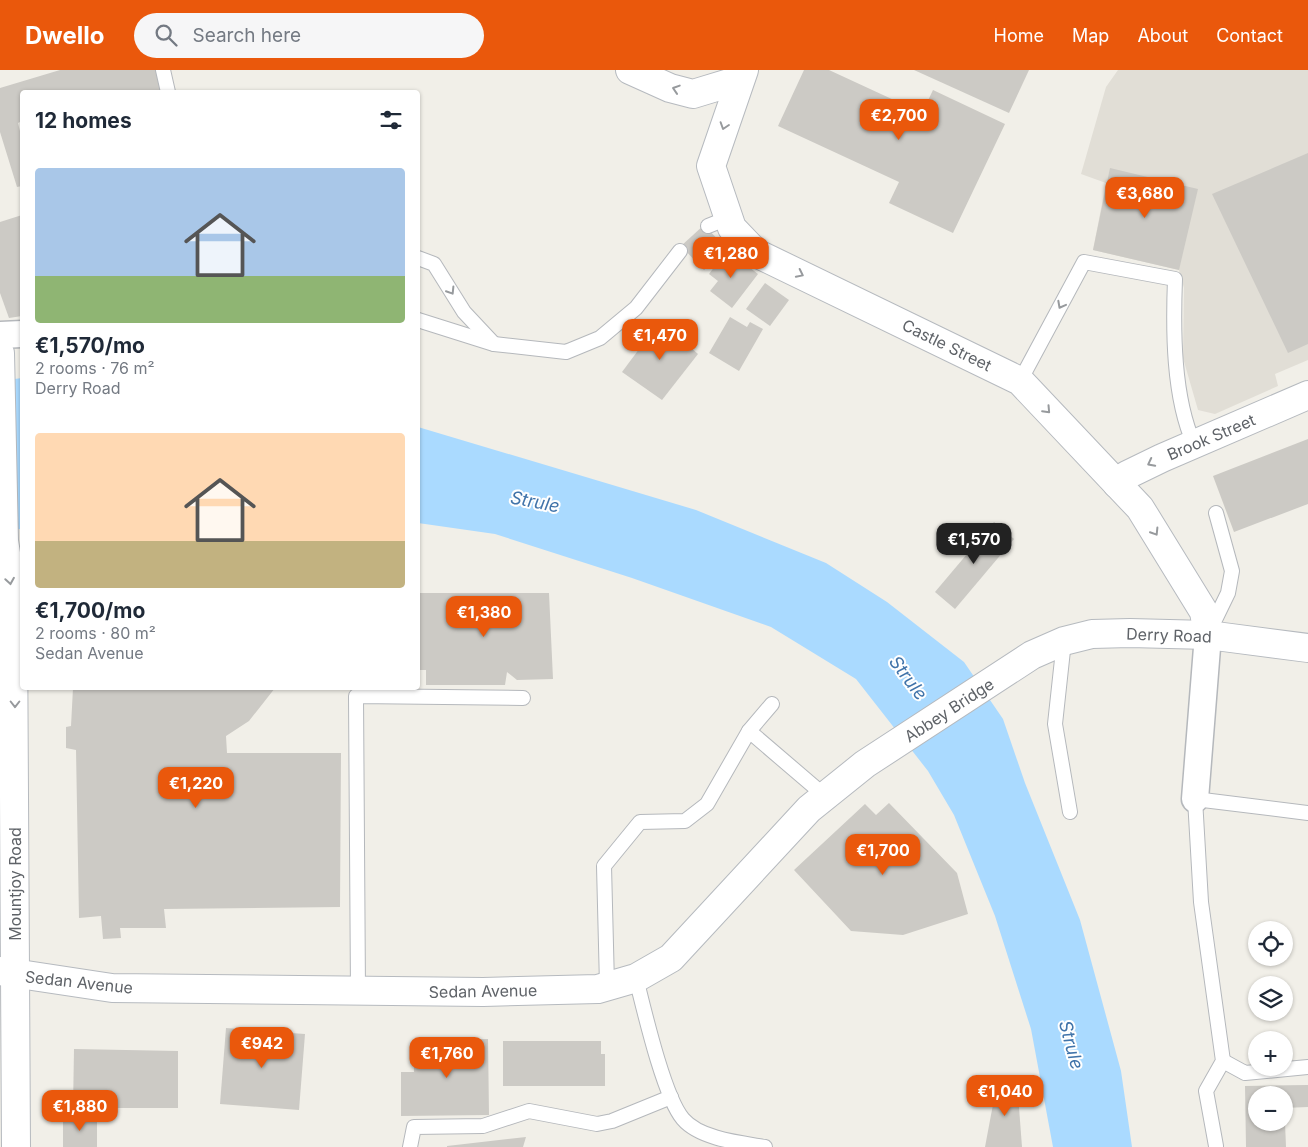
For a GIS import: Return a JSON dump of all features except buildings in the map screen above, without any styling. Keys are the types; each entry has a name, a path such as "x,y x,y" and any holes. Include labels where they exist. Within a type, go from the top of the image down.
{"street":[{"path":"630,70 670,88 693,94 741,75"},
{"name":"Castle Street","path":"741,75 711,166 718,222 732,228 756,253 1020,381 1140,508 1204,612 1208,635"},
{"path":"0,335 20,334"},
{"name":"Mountjoy Road","path":"0,353 7,621 7,973 16,1147"},
{"name":"Brook Street","path":"1117,484 1127,475 1308,395"},
{"name":"Derry Road","path":"1032,655 1064,641 1092,634 1208,635 1308,648"},
{"path":"1195,799 1208,635"},
{"name":"Abbey Bridge","path":"865,764 1032,655"},
{"name":"Sedan Avenue","path":"7,973 112,988 358,992 483,992 598,988 636,978 671,958 809,809 865,764"}],"lane":[{"path":"163,70 168,90"},
{"path":"420,321 494,344 566,352 600,338 636,308 680,251"},
{"path":"420,259 434,264 464,312 494,344"},
{"path":"1020,381 1084,262 1175,279 1173,327 1184,423 1194,444"},
{"path":"1208,635 1228,593 1232,571 1216,513"},
{"path":"1064,641 1055,724 1070,812"},
{"path":"358,992 356,696 523,698"},
{"path":"607,985 604,866 640,822 685,821 707,804 749,731 772,704"},
{"path":"749,731 825,796"},
{"path":"1216,1146 1206,1091 1223,1061 1201,902 1195,799 1308,812"},
{"path":"636,978 670,1097 683,1120 709,1135 765,1147"},
{"path":"1223,1061 1245,1073 1308,1067"},
{"path":"410,1147 414,1127 483,1126 530,1111 598,1124 612,1122 670,1097"}],"shaded area":[{"path":"1118,70 1308,70 1308,360 1275,374 1278,386 1215,414 1198,410 1183,358 1184,288 1179,270 1093,250 1106,183 1081,174 1106,87"}],"water":[{"path":"20,378 20,529 0,530 0,381"},
{"name":"Strule","path":"420,428 696,510 826,563 887,602 964,662 1003,719 1025,783 1080,920 1121,1071 1132,1147 1053,1147 1031,1029 995,916 954,815 928,771 856,679 771,627 632,578 495,534 420,523"}]}
